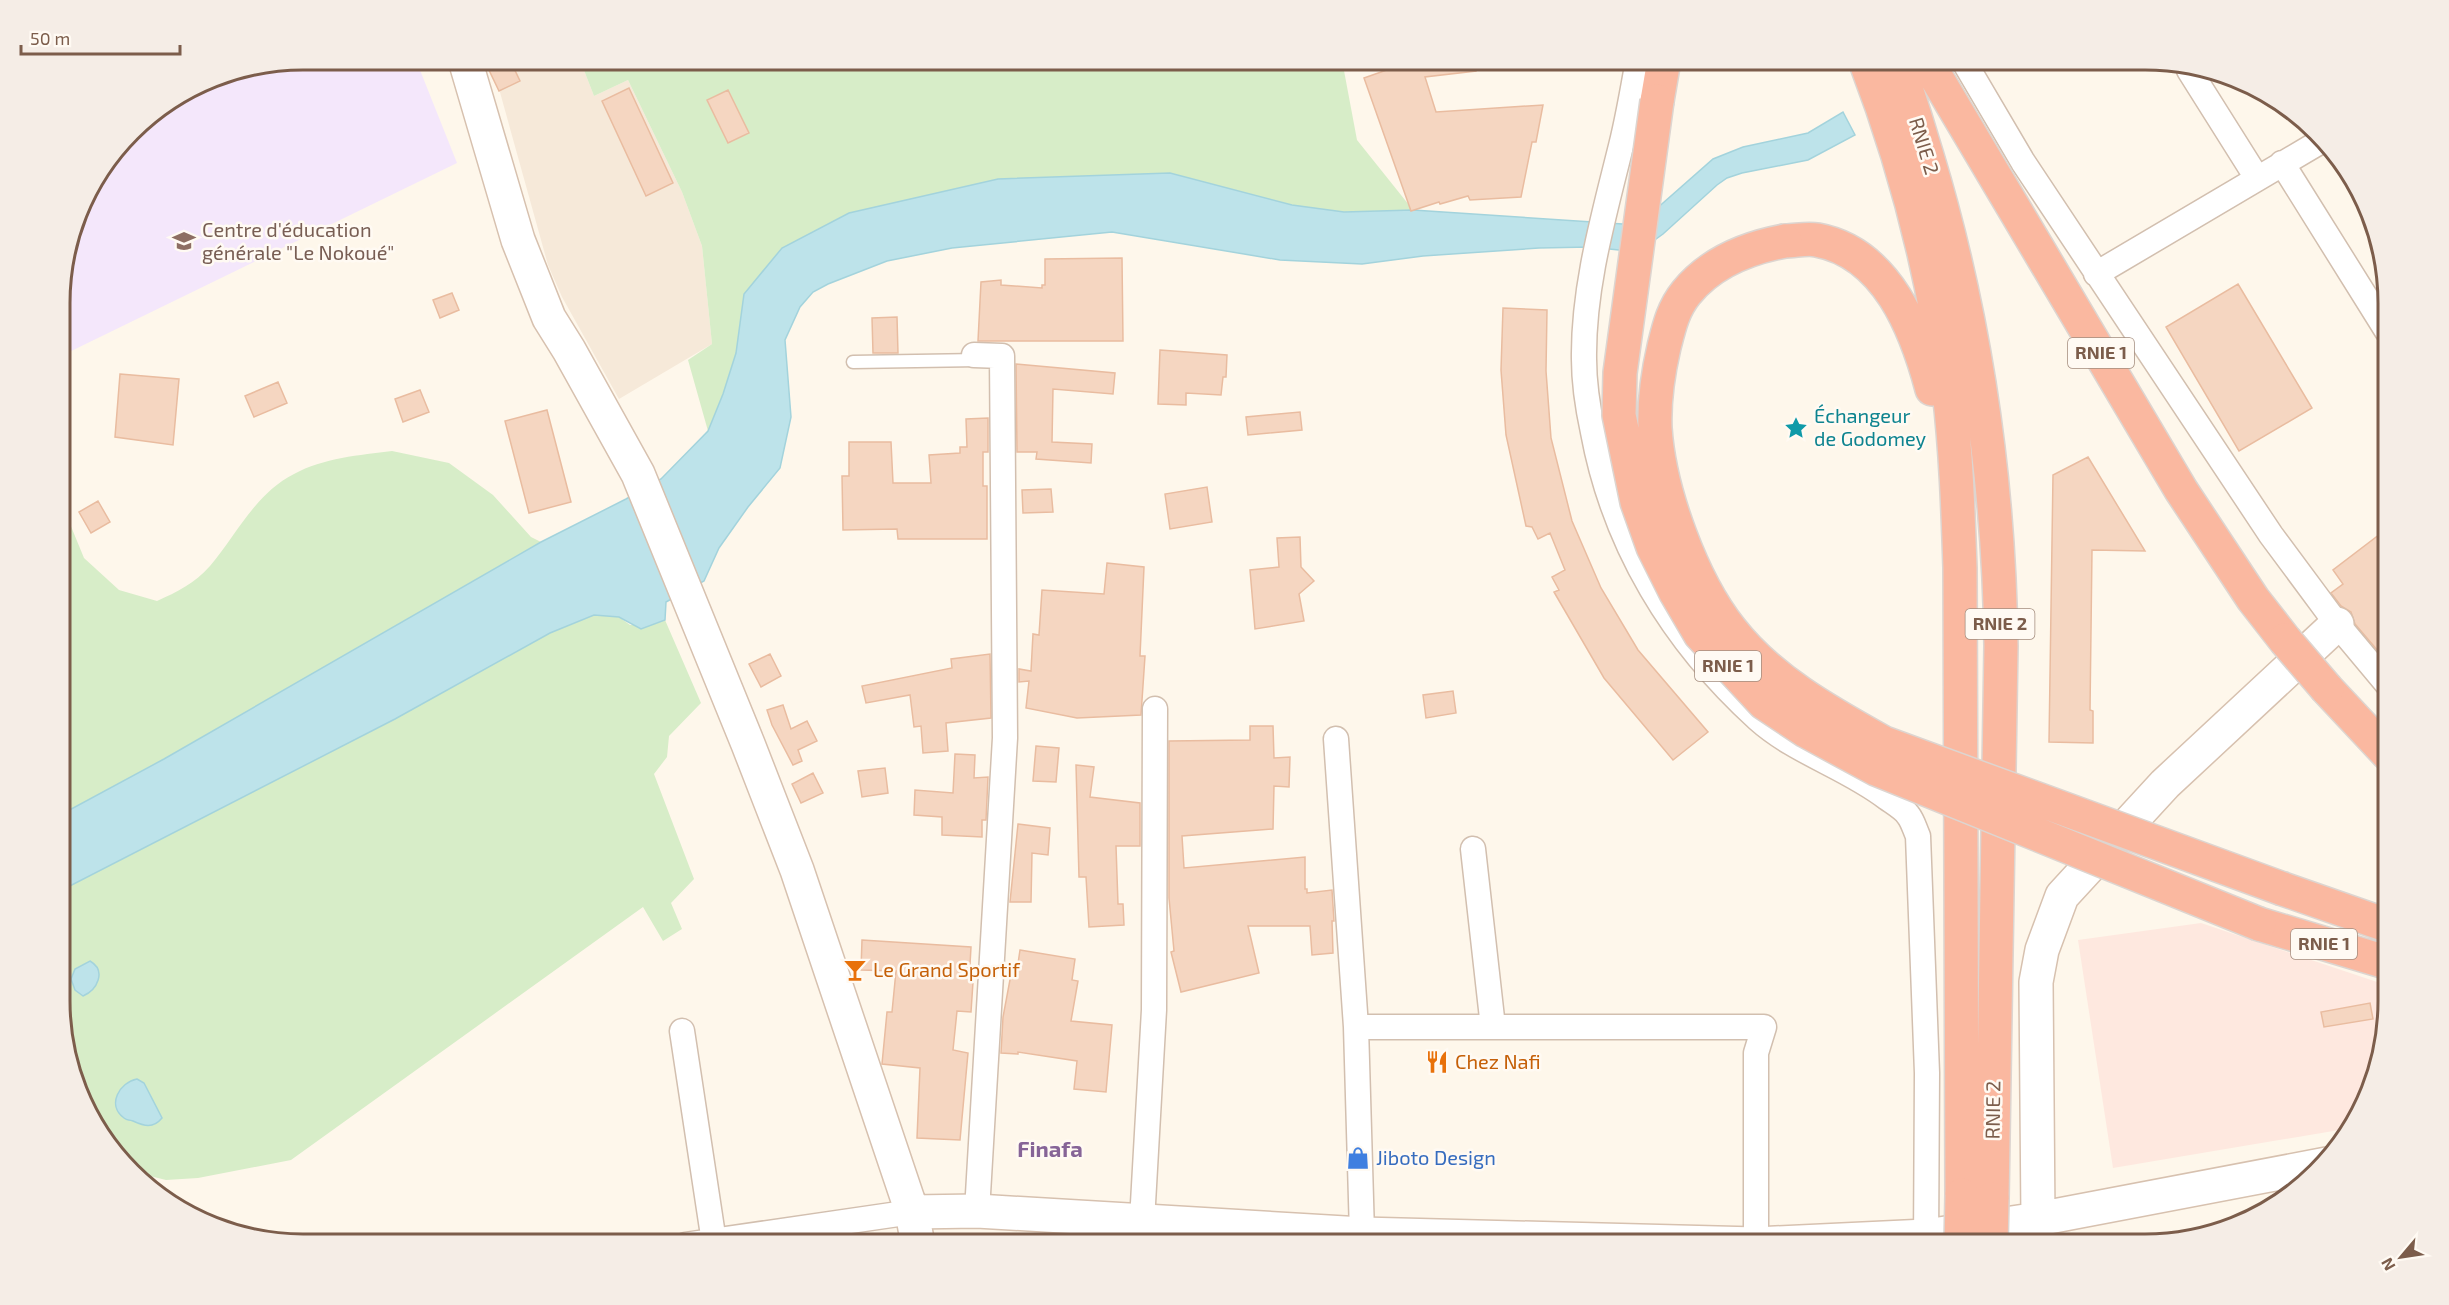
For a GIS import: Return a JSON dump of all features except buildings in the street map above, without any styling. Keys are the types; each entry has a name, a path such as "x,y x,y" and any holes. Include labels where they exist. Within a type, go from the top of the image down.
{"highway":[{"name":"RNIE 1","path":"1662,70 1620,373 1619,415 1637,502 1653,547 1700,634 1764,703 1806,731 1856,759 1923,789 2259,924 2378,960"},
{"name":"RNIE 2","path":"1869,70 1896,148 1933,289 1949,392 1956,470 1960,568 1977,1197 1988,1234"},
{"name":"RNIE 2","path":"1899,70 1935,184 1960,275 1979,375 1993,484 2000,571 2001,646 1977,1197 1965,1234"},
{"name":"RNIE 1","path":"1932,70 2181,490 2253,599 2327,689 2378,743"},
{"path":"1956,470 1925,363 1911,329 1885,282 1861,258 1832,244 1815,240 1759,246 1737,254 1712,269 1686,293 1671,316 1657,378 1655,428 1662,473 1675,519 1708,598 1732,632 1795,689 1840,719 1884,743 2378,922"}],"street":[{"path":"468,70 518,240 549,318 638,474 687,591 797,870 912,1212 916,1234"},
{"path":"1636,70 1622,144 1600,223 1587,308 1584,360 1589,414 1598,459 1612,509 1629,549 1657,599 1710,672 1760,720 1798,748 1869,784 1908,814 1918,836 1927,1073 1926,1234"},
{"path":"1973,70 2023,162 2096,274 2178,392 2271,536 2337,624 2378,673"},
{"path":"2192,75 2257,177"},
{"path":"2096,274 2315,144"},
{"path":"2282,163 2378,317"},
{"path":"974,355 1002,356 1005,738 977,1211"},
{"path":"2037,1232 2036,982 2042,950 2062,896 2165,784 2337,624"},
{"path":"1155,709 1154,1010 1159,1229"},
{"path":"1336,739 1356,1027 1366,1234"},
{"path":"1473,849 1493,1027"},
{"path":"1356,1027 1764,1027 1756,1053 1756,1234"},
{"path":"682,1031 713,1234"},
{"path":"2009,1234 2037,1232 2301,1175"},
{"path":"767,1234 912,1212 977,1211 1159,1229 1288,1234"}],"lane":[{"path":"853,362 1001,359"}],"shaded area":[{"name":"Centre d'éducation générale \"Le Nokoué\"","path":"420,70 457,163 70,352 72,273 83,228 102,187 128,150 150,128 174,110 214,88 243,78 273,72"},
{"path":"494,70 584,70 594,96 628,80 682,192 702,246 712,344 619,399 562,297 548,265"},
{"path":"2201,923 2378,982 2377,1032 2371,1062 2361,1091 2340,1130 2113,1168 2078,940"}],"green space":[{"path":"584,70 1344,70 1357,140 1413,210 1344,212 1292,205 1170,173 744,294 736,353 708,431 688,360 712,344 702,246 682,192 628,80 594,96"},
{"path":"392,451 449,463 493,495 531,537 541,542 164,759 70,810 70,524 84,558 119,590 157,601 185,587 204,572 257,503 280,482 317,464"},
{"path":"594,615 619,617 630,625 655,624 665,620 701,703 669,736 667,757 654,774 694,879 671,903 682,929 663,941 643,907 291,1160 198,1178 166,1180 149,1176 128,1155 110,1131 88,1091 78,1062 72,1032 70,1002 70,886 395,719 550,633"}],"water":[{"path":"1843,112 1855,135 1808,160 1727,178 1663,234 1638,252 1590,247 1539,248 1423,256 1362,264 1280,260 1112,232 952,248 887,261 828,284 813,292 800,307 785,340 791,417 780,468 719,548 704,581 666,602 665,620 641,629 619,617 594,615 550,633 395,719 70,886 70,810 164,759 541,542 661,479 708,431 736,353 744,294 782,248 849,213 998,179 1170,173 1292,205 1344,212 1413,210 1638,225 1713,159 1743,147 1808,133"},
{"path":"90,961 98,970 98,980 96,985 83,996 75,990 71,979 75,969"},
{"path":"137,1079 144,1083 162,1118 155,1124 145,1125 126,1119 116,1107 117,1095 121,1089"}],"place":[{"name":"Centre d'éducation générale \"Le Nokoué\"","path":"184,241"},
{"name":"Échangeur de Godomey","path":"1796,428"},
{"name":"Le Grand Sportif","path":"855,970"},
{"name":"Chez Nafi","path":"1437,1062"},
{"name":"Jiboto Design","path":"1358,1158"}],"district":[{"name":"Finafa","path":"1050,1149"}]}
